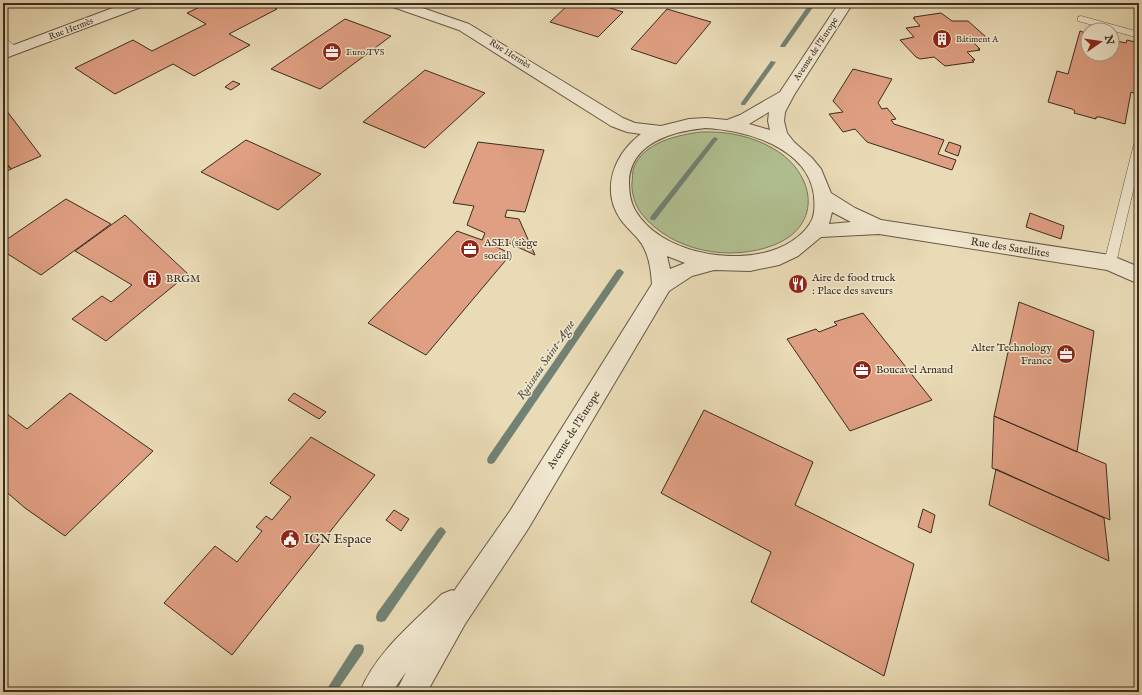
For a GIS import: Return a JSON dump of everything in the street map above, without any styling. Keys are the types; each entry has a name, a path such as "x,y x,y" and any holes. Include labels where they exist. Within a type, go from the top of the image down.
{"street":[{"name":"Rue Hermès","path":"9,52 139,3"},
{"name":"Rue Hermès","path":"395,3 464,27 617,122 633,128 661,131"},
{"name":"Avenue de l'Europe","path":"787,145 779,132 776,121 776,112 846,3"},
{"name":"Avenue de l'Europe","path":"731,124 746,119 786,95"},
{"name":"Rue Hermès","path":"617,122 625,131 630,143 631,151"},
{"path":"647,236 677,253 713,263 738,264 764,261 791,251 803,243 816,230 823,214 824,197 818,178 805,160 787,145 760,132 731,124 706,122 682,125 661,131 644,140 631,151 620,170 619,192 628,215 647,236 655,248 660,263 662,285"},
{"name":"Rue des Satellites","path":"824,197 848,213 879,227"},
{"name":"Rue des Satellites","path":"816,230 830,231 879,227 1110,263 1139,276"},
{"name":"Avenue de l'Europe","path":"411,692 455,614 519,520 617,362 662,285 671,277 683,271 713,263"},
{"name":"Avenue de l'Europe","path":"375,692 394,663 484,572"}],"lane":[{"path":"1081,19 1139,35"},
{"path":"3,40 9,52"},
{"path":"1110,263 1139,144"}],"green space":[{"path":"701,132 720,132 739,135 766,144 788,159 798,171 805,185 808,198 807,212 801,225 790,236 774,245 757,250 739,253 721,253 685,245 669,237 654,226 641,213 632,190 633,169 639,158 645,151 663,141 682,135"}],"building":[{"path":"208,3 266,3 277,9 229,34 250,45 194,76 173,64 115,94 75,68 133,40 152,51 206,24 187,13"},
{"path":"570,3 594,3 623,12 598,37 550,22"},
{"path":"970,3 997,3 976,6"},
{"path":"667,9 711,22 676,64 631,49"},
{"name":"Bâtiment A","path":"941,13 952,21 968,21 986,37 984,37 985,39 972,41 980,49 967,52 975,60 972,60 974,62 945,66 934,57 920,59 916,57 900,40 914,37 906,28 920,26 913,18 915,18 914,17"},
{"name":"Euro TVS","path":"345,19 391,36 320,89 271,69"},
{"path":"1080,31 1080,62 1120,62 1120,42 1126,43 1127,40 1139,43 1139,95 1131,92 1125,124 1100,117 1096,117 1096,119 1074,113 1075,111 1072,109 1048,102 1057,71 1068,74"},
{"path":"853,69 892,79 878,103 882,109 887,108 896,119 891,120 894,124 944,140 938,154 956,160 952,170 867,142 855,129 843,132 829,114 843,112 833,101"},
{"path":"425,70 485,93 425,148 363,122"},
{"path":"233,81 240,84 231,90 225,87"},
{"path":"3,106 41,156 11,169 3,159"},
{"path":"246,140 321,174 278,210 201,172"},
{"name":"ASEI (siège social)","path":"478,142 544,150 525,212 507,210 505,217 519,219 535,255 498,238 491,244 511,254 426,355 368,323 457,231 482,240 485,233 467,225 474,206 453,203"},
{"path":"949,142 961,146 958,156 945,151"},
{"path":"3,159 11,169 3,173"},
{"path":"66,199 111,224 41,275 3,251 3,242"},
{"path":"1030,213 1064,226 1061,239 1026,227"},
{"name":"BRGM","path":"125,215 188,274 106,341 72,319 102,296 111,302 132,285 75,251"},
{"path":"1019,302 1094,331 1077,452 994,416"},
{"path":"863,313 932,400 850,431 787,339 816,329 819,332 837,325 834,322"},
{"path":"70,393 153,451 65,536 25,508 3,489 3,411 27,429"},
{"path":"294,393 326,412 319,419 288,400"},
{"path":"704,410 813,462 795,505 914,564 884,676 751,602 771,552 661,493"},
{"path":"994,416 1106,464 1110,520 992,468"},
{"name":"IGN Espace","path":"311,437 375,475 232,655 164,603 215,546 237,562 262,531 256,527 266,516 272,520 291,497 270,483"},
{"path":"996,469 1104,518 1109,561 989,505"},
{"path":"923,509 935,515 931,533 918,527"},
{"path":"394,510 409,519 401,531 386,520"}],"waterway":[{"name":"Ruisseau Saint-Agne","path":"783,46 813,3"},
{"name":"Ruisseau Saint-Agne","path":"743,104 773,62"},
{"name":"Ruisseau Saint-Agne","path":"653,218 715,139"},
{"name":"Ruisseau Saint-Agne","path":"491,460 620,272"},
{"name":"Ruisseau Saint-Agne","path":"381,617 441,532"},
{"name":"Ruisseau Saint-Agne","path":"330,692 359,649"}],"place":[{"name":"Bâtiment A","path":"942,39"},
{"name":"Euro TVS","path":"332,52"},
{"name":"ASEI (siège social)","path":"470,249"},
{"name":"BRGM","path":"152,279"},
{"name":"Aire de food truck : Place des saveurs","path":"798,284"},
{"name":"Alter Technology France","path":"1066,354"},
{"name":"Boucavel Arnaud","path":"862,370"},
{"name":"IGN Espace","path":"290,539"}]}
